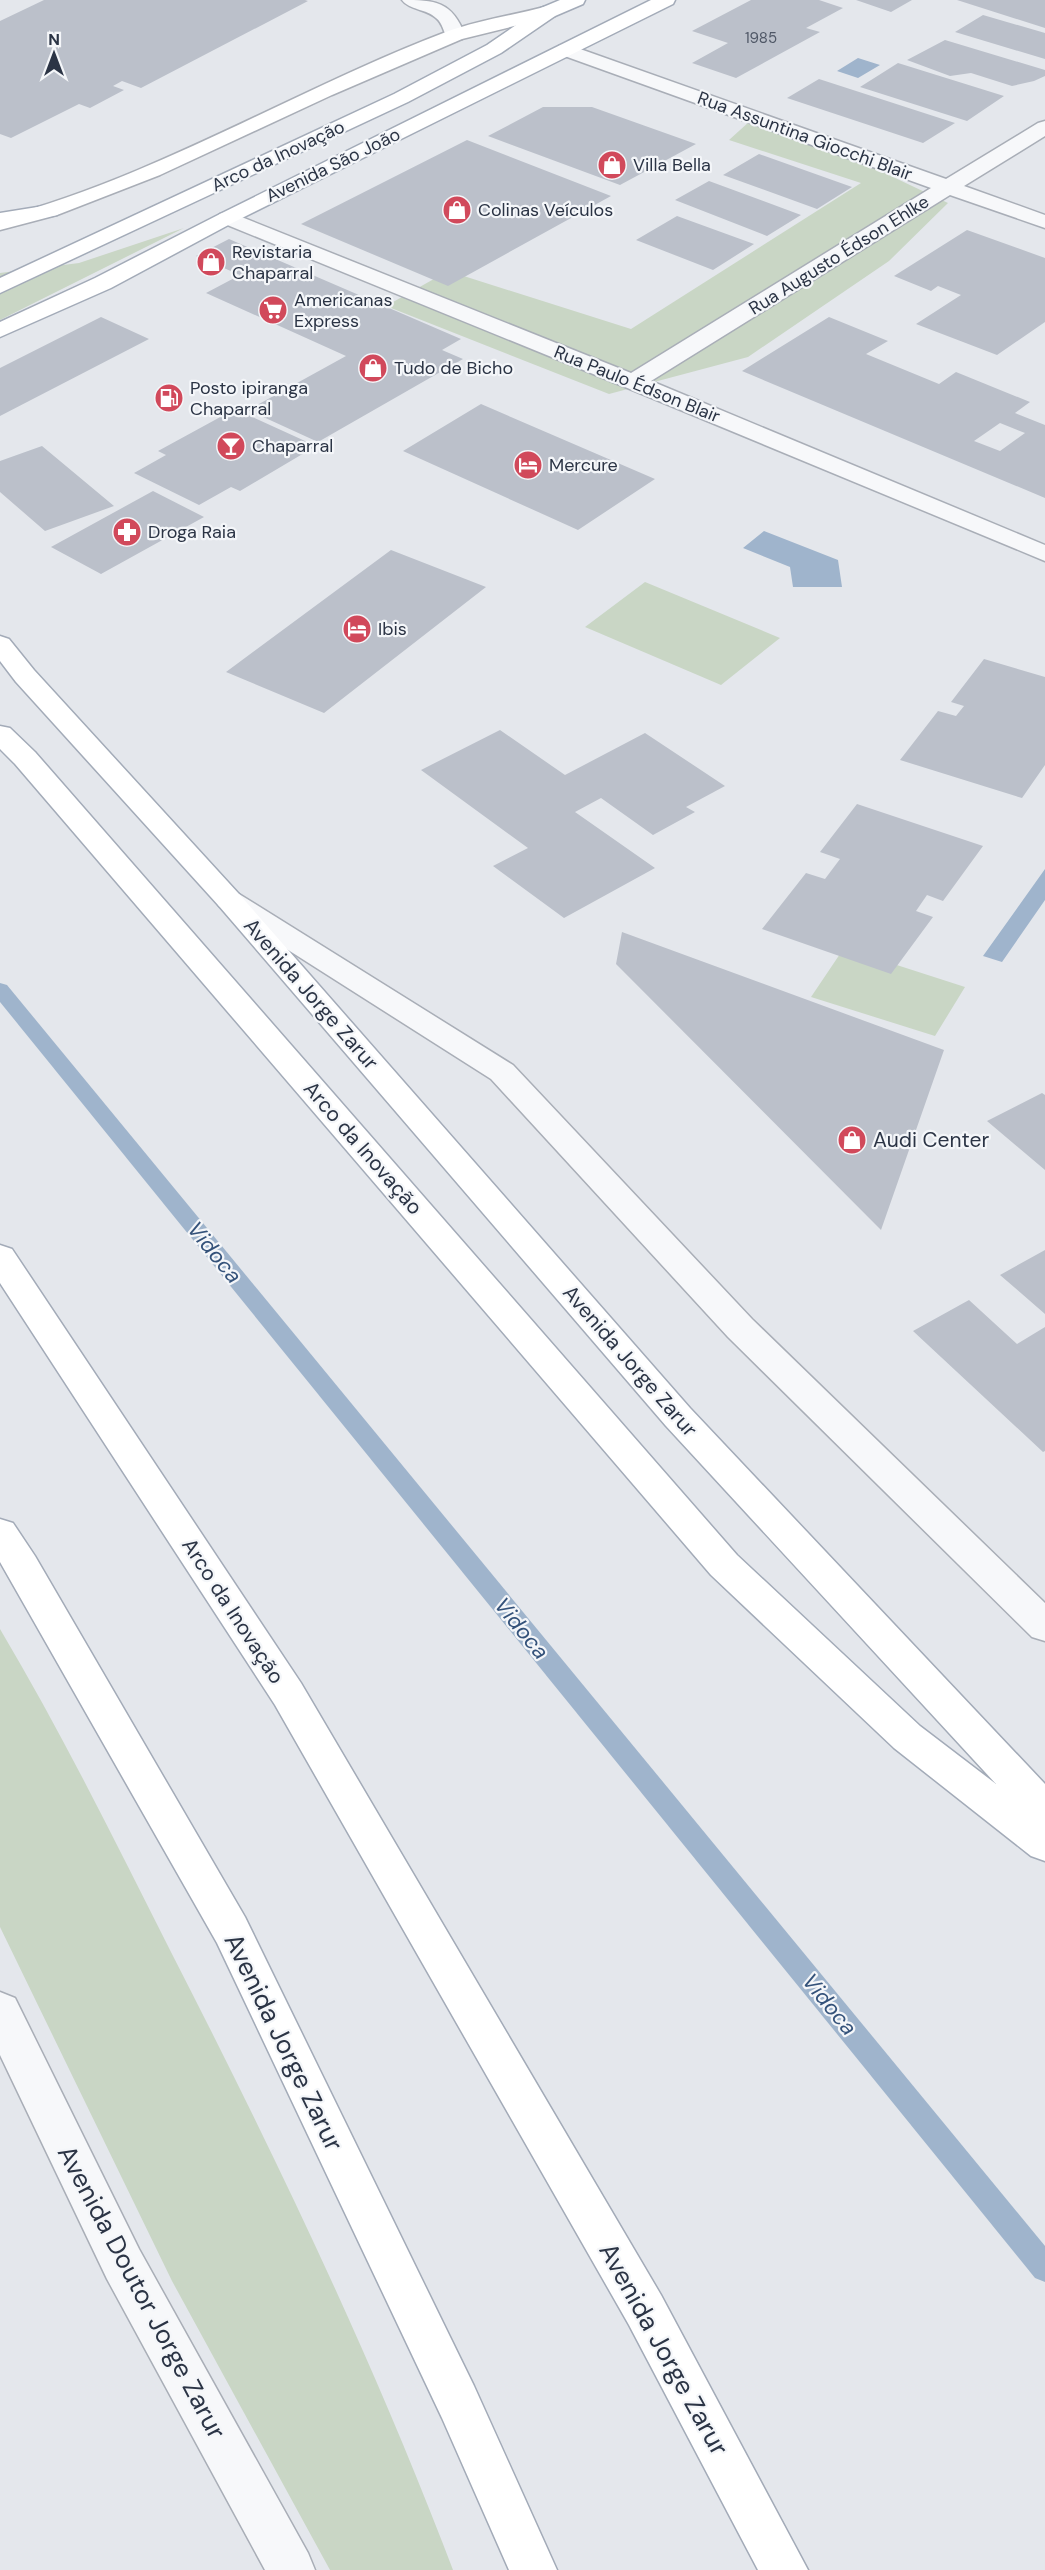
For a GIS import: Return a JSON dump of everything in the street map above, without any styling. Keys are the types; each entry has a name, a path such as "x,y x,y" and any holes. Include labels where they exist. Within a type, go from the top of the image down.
{"main road":[{"path":"0,224 50,211 153,171 326,91 455,35 548,12 576,0"},
{"name":"Avenida São João","path":"0,330 103,283 227,218 666,0"},
{"name":"Arco da Inovação","path":"0,286 401,98 494,49 548,12"},
{"path":"0,219 50,211"},
{"name":"Avenida Jorge Zarur","path":"0,644 25,676 229,900 678,1417 1045,1810"},
{"name":"Arco da Inovação","path":"0,734 25,758 724,1564 907,1737 1045,1844"},
{"name":"Arco da Inovação","path":"0,1257 288,1694"},
{"name":"Avenida Jorge Zarur","path":"0,1533 22,1566 231,1930 458,2402 533,2570"},
{"name":"Avenida Jorge Zarur","path":"288,1694 645,2310 784,2570"}],"street":[{"path":"411,0 446,14 451,21 455,35"},
{"name":"Rua Assuntina Giocchi Blair","path":"566,50 1045,222"},
{"name":"Rua Augusto Édson Ehlke","path":"633,382 1045,127"},
{"name":"Rua Paulo Édson Blair","path":"227,218 633,382 1045,554"},
{"name":"Avenida Jorge Zarur","path":"229,900 502,1072 740,1329 1045,1626"},
{"name":"Avenida Doutor Jorge Zarur","path":"0,2011 123,2264 291,2570"}],"green space":[{"path":"750,121 855,159 948,203 889,261 748,357 609,394 386,306 448,271 631,329 861,183 729,140"},
{"path":"184,228 0,320 0,273 79,263"},
{"path":"645,582 780,638 721,685 585,627"},
{"path":"844,948 965,987 935,1036 811,997"},
{"path":"0,1629 89,1790 285,2182 390,2413 453,2570 330,2570 172,2281 0,1927"}],"water":[{"path":"858,58 880,65 858,78 837,71"},
{"path":"764,531 838,560 842,587 793,587 790,567 743,548"},
{"path":"1045,869 1045,900 1002,962 983,956"}],"building":[{"path":"44,0 308,1 141,88 122,81 113,86 124,90 90,108 79,104 11,138 0,134 0,21"},
{"path":"751,0 819,0 843,8 806,28 820,32 736,78 692,63 728,43 692,31"},
{"path":"856,0 912,0 891,12"},
{"path":"957,0 1045,0 1045,28"},
{"path":"983,15 1045,33 1045,59 955,32"},
{"path":"945,40 1045,70 1045,76 1012,86 971,73 950,76 907,60"},
{"path":"898,63 1004,96 967,121 860,87"},
{"path":"819,79 955,123 923,143 787,98"},
{"name":"Villa Bella","path":"543,107 592,107 696,144 620,185 488,136"},
{"name":"Colinas Veículos","path":"467,140 611,196 448,286 301,224"},
{"path":"759,154 852,187 817,209 723,175"},
{"path":"709,181 801,215 767,236 675,200"},
{"path":"677,216 754,244 713,270 636,240"},
{"path":"967,230 1045,258 1045,322 997,355 916,324 961,295 938,286 931,291 894,276"},
{"path":"229,239 461,339 442,350 463,359 318,442 248,410 346,356 206,293 240,275 196,256"},
{"path":"101,317 149,339 0,416 0,368"},
{"path":"829,317 888,341 866,354 939,384 956,372 1030,402 1015,413 1045,425 1045,498 742,371","holes":["1000,423 1025,433 1000,451 974,441"]},
{"name":"Mercure","path":"481,404 655,479 578,530 403,451"},
{"path":"235,409 316,446 240,491 231,487 199,505 134,473 166,455 158,451"},
{"path":"42,446 114,506 45,531 0,492 0,461"},
{"name":"Droga Raia","path":"153,491 204,517 101,574 51,547"},
{"name":"Ibis","path":"391,550 486,587 324,713 226,672"},
{"path":"984,659 1045,677 1045,765 1022,798 900,760 938,711 956,716 964,706 951,702"},
{"path":"500,730 565,775 645,733 725,786 686,807 695,812 653,835 601,798 575,812 655,868 564,918 493,866 528,848 421,770"},
{"path":"857,804 983,846 943,901 927,895 916,911 933,917 891,974 762,929 806,873 825,879 840,859 820,852"},
{"name":"Audi Center","path":"622,932 944,1050 881,1230 616,964"},
{"path":"1042,1093 1045,1095 1045,1170 987,1121"},
{"path":"1045,1250 1045,1314 1000,1275"},
{"path":"969,1300 1017,1344 1045,1327 1045,1451 1043,1452 913,1331"}],"waterway":[{"name":"Vidoca","path":"0,989 1045,2268"}],"place":[{"name":"Villa Bella","path":"612,165"},
{"name":"Colinas Veículos","path":"457,210"},
{"name":"Revistaria Chaparral","path":"211,262"},
{"name":"Americanas Express","path":"273,310"},
{"name":"Tudo de Bicho","path":"373,368"},
{"name":"Posto ipiranga Chaparral","path":"169,398"},
{"name":"Chaparral","path":"231,446"},
{"name":"Mercure","path":"528,465"},
{"name":"Droga Raia","path":"127,532"},
{"name":"Ibis","path":"357,629"},
{"name":"Audi Center","path":"852,1140"}]}
